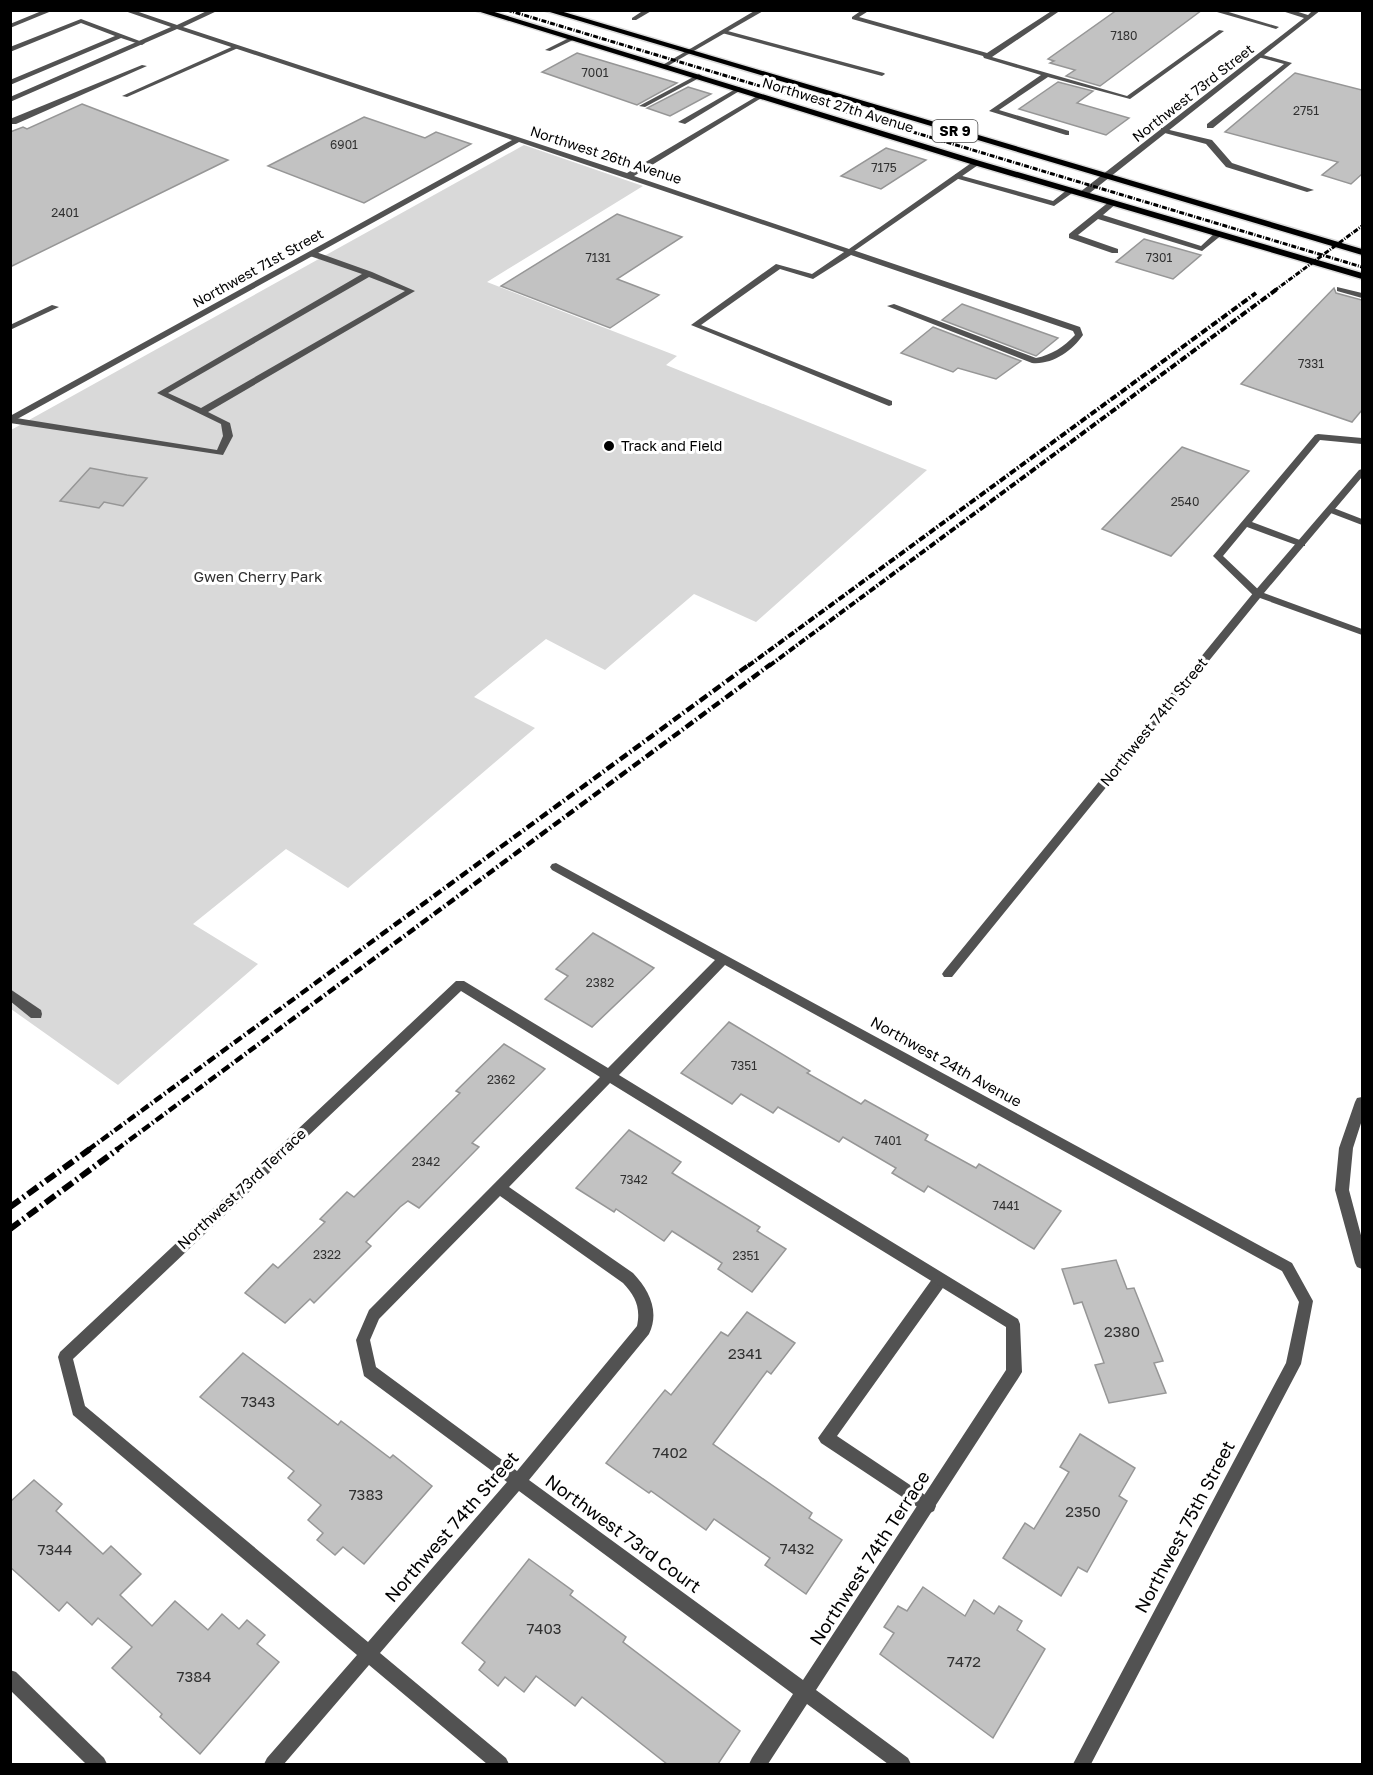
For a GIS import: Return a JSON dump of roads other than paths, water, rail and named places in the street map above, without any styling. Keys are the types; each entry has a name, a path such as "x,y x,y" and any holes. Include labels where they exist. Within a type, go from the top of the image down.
{"main road":[{"name":"Northwest 27th Avenue","path":"478,10 1083,195 1362,276"},
{"name":"Northwest 27th Avenue","path":"547,10 561,12 688,52 1362,252"}],"street":[{"path":"10,26 51,10"},
{"name":"Northwest 26th Avenue","path":"125,10 628,176 1077,329 1079,335 1067,348 1045,360 1035,361 891,306"},
{"path":"10,100 216,10"},
{"path":"633,19 650,10"},
{"path":"664,66 762,10"},
{"path":"867,10 854,18 989,56"},
{"path":"1058,10 986,57 1128,98 1221,32"},
{"path":"1213,10 1276,27"},
{"path":"1246,19 1257,10"},
{"path":"1282,10 1310,17"},
{"name":"Northwest 73rd Street","path":"1083,195 1318,10"},
{"path":"10,50 81,21 142,43"},
{"path":"724,32 882,74"},
{"path":"10,83 122,36"},
{"path":"548,50 571,39"},
{"path":"125,96 236,47"},
{"path":"1210,126 1289,63 1260,56"},
{"path":"12,122 144,66"},
{"path":"1046,75 993,111 1066,133"},
{"path":"643,106 699,76"},
{"path":"682,122 739,89"},
{"path":"628,176 761,96"},
{"path":"1164,130 1209,142 1229,165 1310,190"},
{"name":"Northwest 71st Street","path":"10,420 518,140"},
{"path":"889,403 695,325 779,266 813,277 978,163"},
{"path":"958,176 1054,204 1071,191"},
{"path":"1113,203 1072,236 1115,250"},
{"path":"1096,216 1202,249 1219,234"},
{"path":"201,412 411,291 313,254"},
{"path":"10,420 220,453 228,436 225,423 161,393 369,274"},
{"path":"1340,289 1362,296"},
{"path":"10,328 55,307"},
{"path":"1362,441 1318,437 1218,556 1258,594 1362,632"},
{"name":"Northwest 74th Street","path":"948,974 1258,594 1362,472"},
{"path":"1331,510 1362,522"},
{"path":"1245,523 1302,544"},
{"name":"Northwest 24th Avenue","path":"556,867 1287,1267 1306,1301"},
{"path":"499,1188 724,959"},
{"name":"Northwest 73rd Terrace","path":"368,1654 78,1410 65,1357 460,984 610,1076"},
{"path":"10,994 36,1014"},
{"path":"610,1076 940,1280 826,1438 928,1506"},
{"path":"1362,1102 1346,1148 1342,1190 1362,1263"},
{"name":"Northwest 74th Street","path":"273,1764 518,1481 644,1329 647,1307 645,1297 628,1278 499,1188"},
{"name":"Northwest 73rd Court","path":"499,1188 374,1315 363,1340 369,1371 902,1764"},
{"name":"Northwest 74th Terrace","path":"758,1764 1014,1372 1013,1324 940,1280"},
{"name":"Northwest 75th Street","path":"1082,1764 1293,1364 1306,1301"},
{"path":"368,1654 500,1764"},
{"path":"10,1678 98,1764"}],"railway":[{"path":"507,10 1323,255"},
{"path":"1323,255 1362,226"},
{"path":"1274,291 1323,255"},
{"path":"1323,255 1362,267"},
{"path":"769,666 1277,289"},
{"path":"748,666 1256,293"},
{"path":"88,1150 750,664"},
{"path":"116,1150 771,664"},
{"path":"10,1207 90,1149"},
{"path":"10,1229 118,1149"}],"place":[{"name":"Track and Field","path":"609,446"}],"park label":[{"name":"Gwen Cherry Park","path":"258,577"}]}
